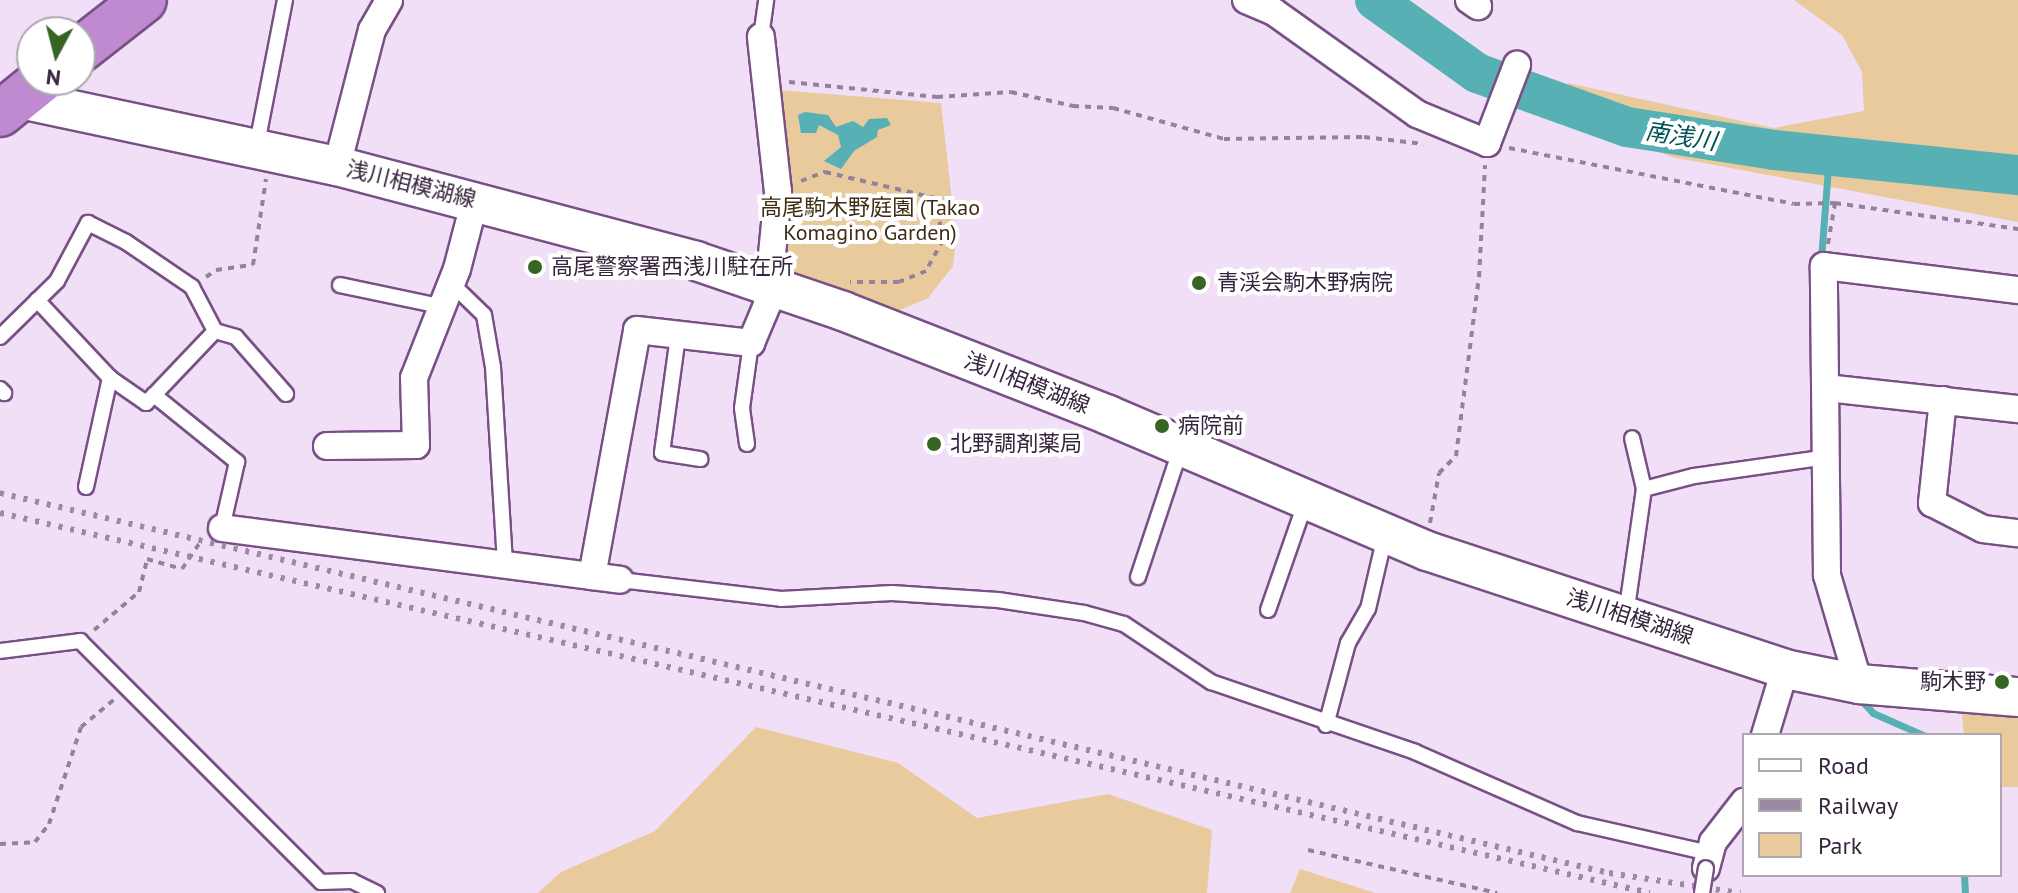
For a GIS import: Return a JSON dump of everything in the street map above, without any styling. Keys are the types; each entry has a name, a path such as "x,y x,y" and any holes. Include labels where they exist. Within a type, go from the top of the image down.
{"highway":[{"path":"96,38 144,0"}],"main road":[{"name":"浅川相模湖線","path":"21,97 337,166 475,200 772,286 843,311 1181,447 1427,551 1785,669 1859,684 2018,697"}],"street":[{"path":"337,166 372,30 389,0"},
{"path":"1246,0 1274,12 1417,114 1487,143 1500,119 1517,65"},
{"path":"592,576 637,330 751,343 772,286 778,192 761,37"},
{"path":"327,446 416,445 414,378 475,200"},
{"path":"1859,684 1827,575 1824,266 2018,290"},
{"path":"1827,388 2018,409"},
{"path":"1943,400 1932,503 1983,529 2018,533"},
{"path":"222,528 620,580"},
{"path":"1766,733 1785,669"},
{"path":"1706,871 1742,806"}],"lane":[{"path":"263,150 285,0"},
{"path":"761,37 766,0"},
{"path":"0,337 57,281 88,223 126,242 192,287 215,331 236,337 286,394"},
{"path":"340,285 445,294 484,315 493,367 505,566"},
{"path":"37,300 110,378 146,403 215,331"},
{"path":"678,336 662,453 701,459"},
{"path":"747,444 742,408 751,343"},
{"path":"86,487 110,378"},
{"path":"154,395 237,462 222,528"},
{"path":"1626,615 1644,489 1632,438"},
{"path":"1138,577 1181,447"},
{"path":"1644,489 1694,476 1827,457"},
{"path":"1268,610 1307,499"},
{"path":"1326,725 1348,643 1368,609 1385,534"},
{"path":"620,580 781,599 892,593 998,600 1084,613 1124,624 1211,682 1326,725 1415,752 1447,770 1521,794 1577,823 1706,871"},
{"path":"0,651 80,641 321,882 352,881 377,893"}],"path":[{"path":"767,81 937,97 1011,92 1073,106 1113,108 1224,139 1364,137 1430,144"},
{"path":"1427,551 1439,473 1456,456 1479,277 1487,143 1568,161 1643,170 1679,183 2018,229"},
{"path":"192,287 216,270 253,265 263,150"},
{"path":"778,192 825,172 935,198 943,240 930,266 899,282 849,282 843,311"},
{"path":"1824,266 1832,203"},
{"path":"80,641 139,592 147,559 182,569 205,529 222,528"},
{"path":"0,844 35,842 49,824 81,727 129,688"},
{"path":"1308,850 1497,893"}],"green space":[{"path":"1794,0 2018,0 2018,222 1672,157 1579,121 1568,83 1773,128 1864,111 1862,72 1842,35"},
{"name":"高尾駒木野庭園 (Takao Komagino Garden)","path":"778,90 941,103 956,237 953,266 928,298 886,316 779,278"},
{"path":"1961,705 2018,709 2018,787 2002,787 2002,733 1964,733"},
{"path":"756,727 898,763 977,818 1108,794 1212,830 1207,893 538,893 561,872 655,831"},
{"path":"1300,869 1375,893 1290,893"}],"shaded area":[{"path":"805,112 828,115 836,127 853,121 863,127 869,119 887,118 891,125 878,130 877,137 854,151 841,169 824,161 841,147 838,135 819,125 816,133 801,133 798,115"}],"waterway":[{"name":"南浅川","path":"1375,0 1477,73 1627,127 1774,150 2018,175"},
{"path":"1821,259 1829,156"},
{"path":"1860,699 1873,713 1918,733"},
{"path":"1964,877 1965,893"}],"railway":[{"path":"0,493 1609,873 1740,893"},
{"path":"0,513 1650,893"}],"place":[{"name":"高尾警察署西浅川駐在所","path":"535,267"},
{"name":"青渓会駒木野病院","path":"1199,283"},
{"name":"病院前","path":"1162,426"},
{"name":"北野調剤薬局","path":"934,444"},
{"name":"駒木野","path":"2002,682"}]}
